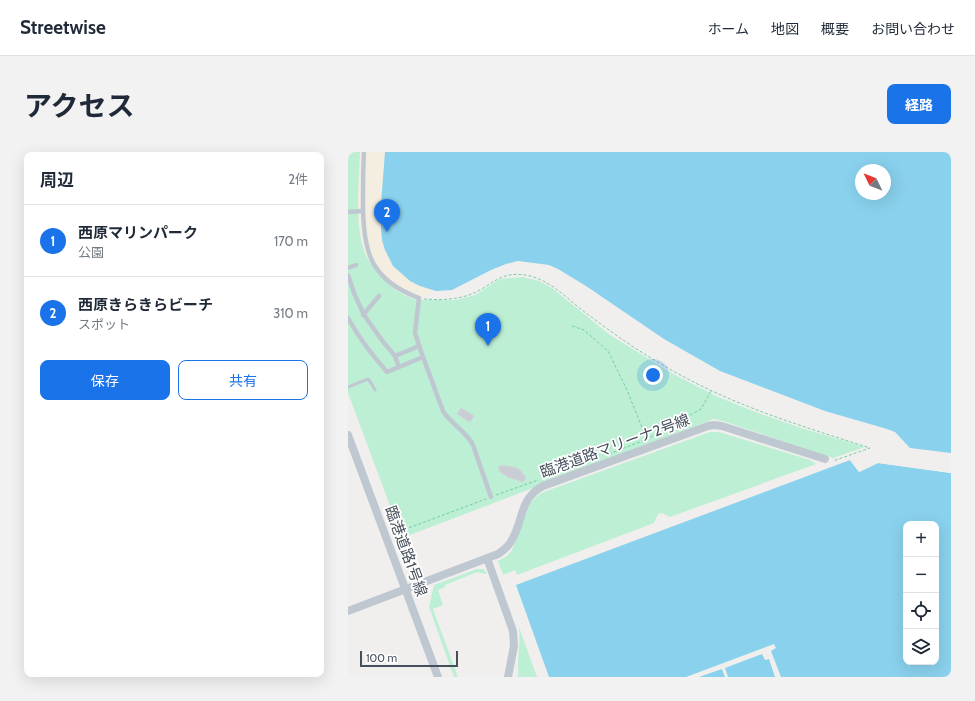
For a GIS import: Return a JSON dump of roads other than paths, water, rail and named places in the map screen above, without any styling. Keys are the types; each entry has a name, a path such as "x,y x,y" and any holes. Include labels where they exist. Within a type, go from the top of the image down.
{"street":[{"path":"364,152 364,236 370,258 377,268 395,286 404,292 419,298 415,333 443,411 448,418 469,438 473,445 491,497"},
{"path":"348,212 363,212"},
{"path":"348,268 356,265"},
{"path":"348,275 349,285 363,315 395,356 399,368"},
{"path":"363,315 379,296"},
{"path":"348,318 356,333 387,372 424,357"},
{"path":"395,356 420,346"},
{"name":"臨港道路マリーナ2号線","path":"348,611 498,554 510,543 527,501 531,494 536,490 649,443 714,425 722,426 827,461"},
{"name":"臨港道路1号線","path":"348,436 438,677"},
{"path":"487,558 513,631 514,646 508,677"}],"lane":[{"path":"348,387 368,379 372,383 375,390"}],"water":[{"path":"385,152 951,152 951,453 910,448 895,432 825,411 720,371 664,339 586,286 549,265 518,261 491,270 452,290 436,291 410,281 393,266 382,240 380,217"},
{"path":"850,460 859,472 878,463 951,473 951,677 549,677 516,585"}],"place":[{"name":"西原きらきらビーチ","path":"387,232"},
{"name":"西原マリンパーク","path":"488,346"}]}
